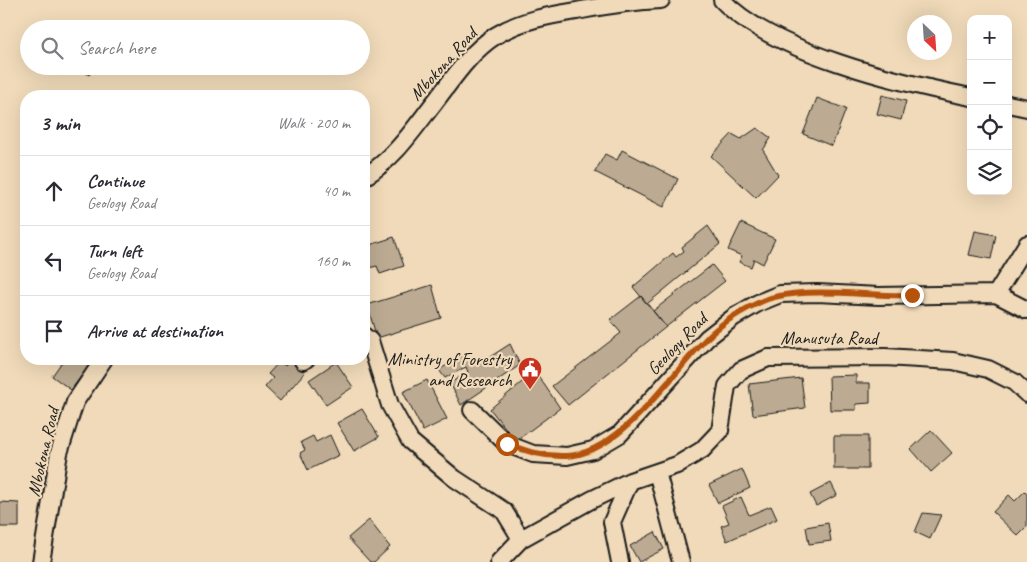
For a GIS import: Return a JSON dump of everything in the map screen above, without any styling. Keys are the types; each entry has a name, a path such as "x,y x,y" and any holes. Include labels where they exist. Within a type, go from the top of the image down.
{"street":[{"name":"Mbokona Road","path":"370,174 394,154 457,73 475,52 495,36 517,24 543,16 636,1 661,0"},
{"path":"722,0 736,14 765,33 844,64 928,89 967,96"},
{"path":"1012,105 1027,108"},
{"path":"996,294 1027,244"},
{"name":"Geology Road","path":"472,410 507,444 533,454 567,456 593,450 620,434 707,338 734,317 758,302 780,294 817,292 879,296 996,294 1027,310"},
{"path":"370,341 390,405 410,441 454,478 504,511 521,539"},
{"name":"Manusuta Road","path":"498,562 521,539 630,481 677,465 702,450 720,431 727,386 741,370 768,358 885,357 952,361 988,369 1014,382 1027,394"},
{"name":"Mbokona Road","path":"41,562 59,453 75,402 100,365"},
{"path":"657,472 681,562"},
{"path":"620,562 612,522 630,481"}],"building":[{"path":"882,95 906,101 901,120 877,114"},
{"path":"817,98 846,109 832,146 803,134"},
{"path":"757,128 771,138 763,150 778,175 756,198 711,156 732,134 741,139"},
{"path":"622,150 678,179 664,207 595,172 605,154 617,160"},
{"path":"741,223 775,239 763,264 754,259 751,267 739,262 742,256 728,250"},
{"path":"708,226 720,244 647,304 633,287 673,253 676,257 684,251 682,247"},
{"path":"975,231 996,235 991,259 969,255"},
{"path":"394,237 404,266 380,274 377,266 370,268 370,245"},
{"path":"712,265 725,281 666,327 653,311"},
{"path":"432,285 441,318 377,338 370,315 370,304"},
{"path":"641,296 666,327 568,405 552,386 621,333 610,320"},
{"path":"510,344 520,365 461,405 450,383 468,372 466,367 445,378 439,370 468,352 472,361 476,359 479,364"},
{"path":"60,365 90,365 71,390 52,376"},
{"path":"276,365 297,365 305,372 280,401 265,387 273,378 268,374"},
{"path":"332,365 338,365 353,387 326,405 309,380"},
{"name":"Ministry of Forestry and Research","path":"535,371 560,408 516,441 490,409"},
{"path":"856,375 856,383 870,383 870,403 856,404 856,410 830,410 829,376"},
{"path":"801,378 805,408 753,415 749,384"},
{"path":"427,380 447,419 423,431 403,392"},
{"path":"362,409 379,437 354,451 337,423"},
{"path":"931,430 952,453 931,472 911,449"},
{"path":"330,435 339,455 308,470 300,453 305,450 301,442 313,436 316,442"},
{"path":"834,436 868,436 868,469 834,469"},
{"path":"742,469 750,488 718,503 709,485"},
{"path":"831,483 837,495 816,506 810,494"},
{"path":"1025,491 1027,494 1027,527 1018,536 993,512 1009,495 1015,501"},
{"path":"741,497 749,515 771,506 777,519 727,541 721,526 729,523 722,506"},
{"path":"0,502 19,503 19,527 0,527"},
{"path":"923,513 941,515 930,539 915,532"},
{"path":"369,520 390,547 374,562 370,562 348,538"},
{"path":"828,523 831,541 809,544 806,527"},
{"path":"655,532 664,549 639,562 630,546"}],"place":[{"name":"Ministry of Forestry and Research","path":"530,390"}],"route":[{"path":"507,444 533,454 567,456 593,450 620,434 707,338 734,317 758,302 780,294 817,292 879,296 912,295"}]}
